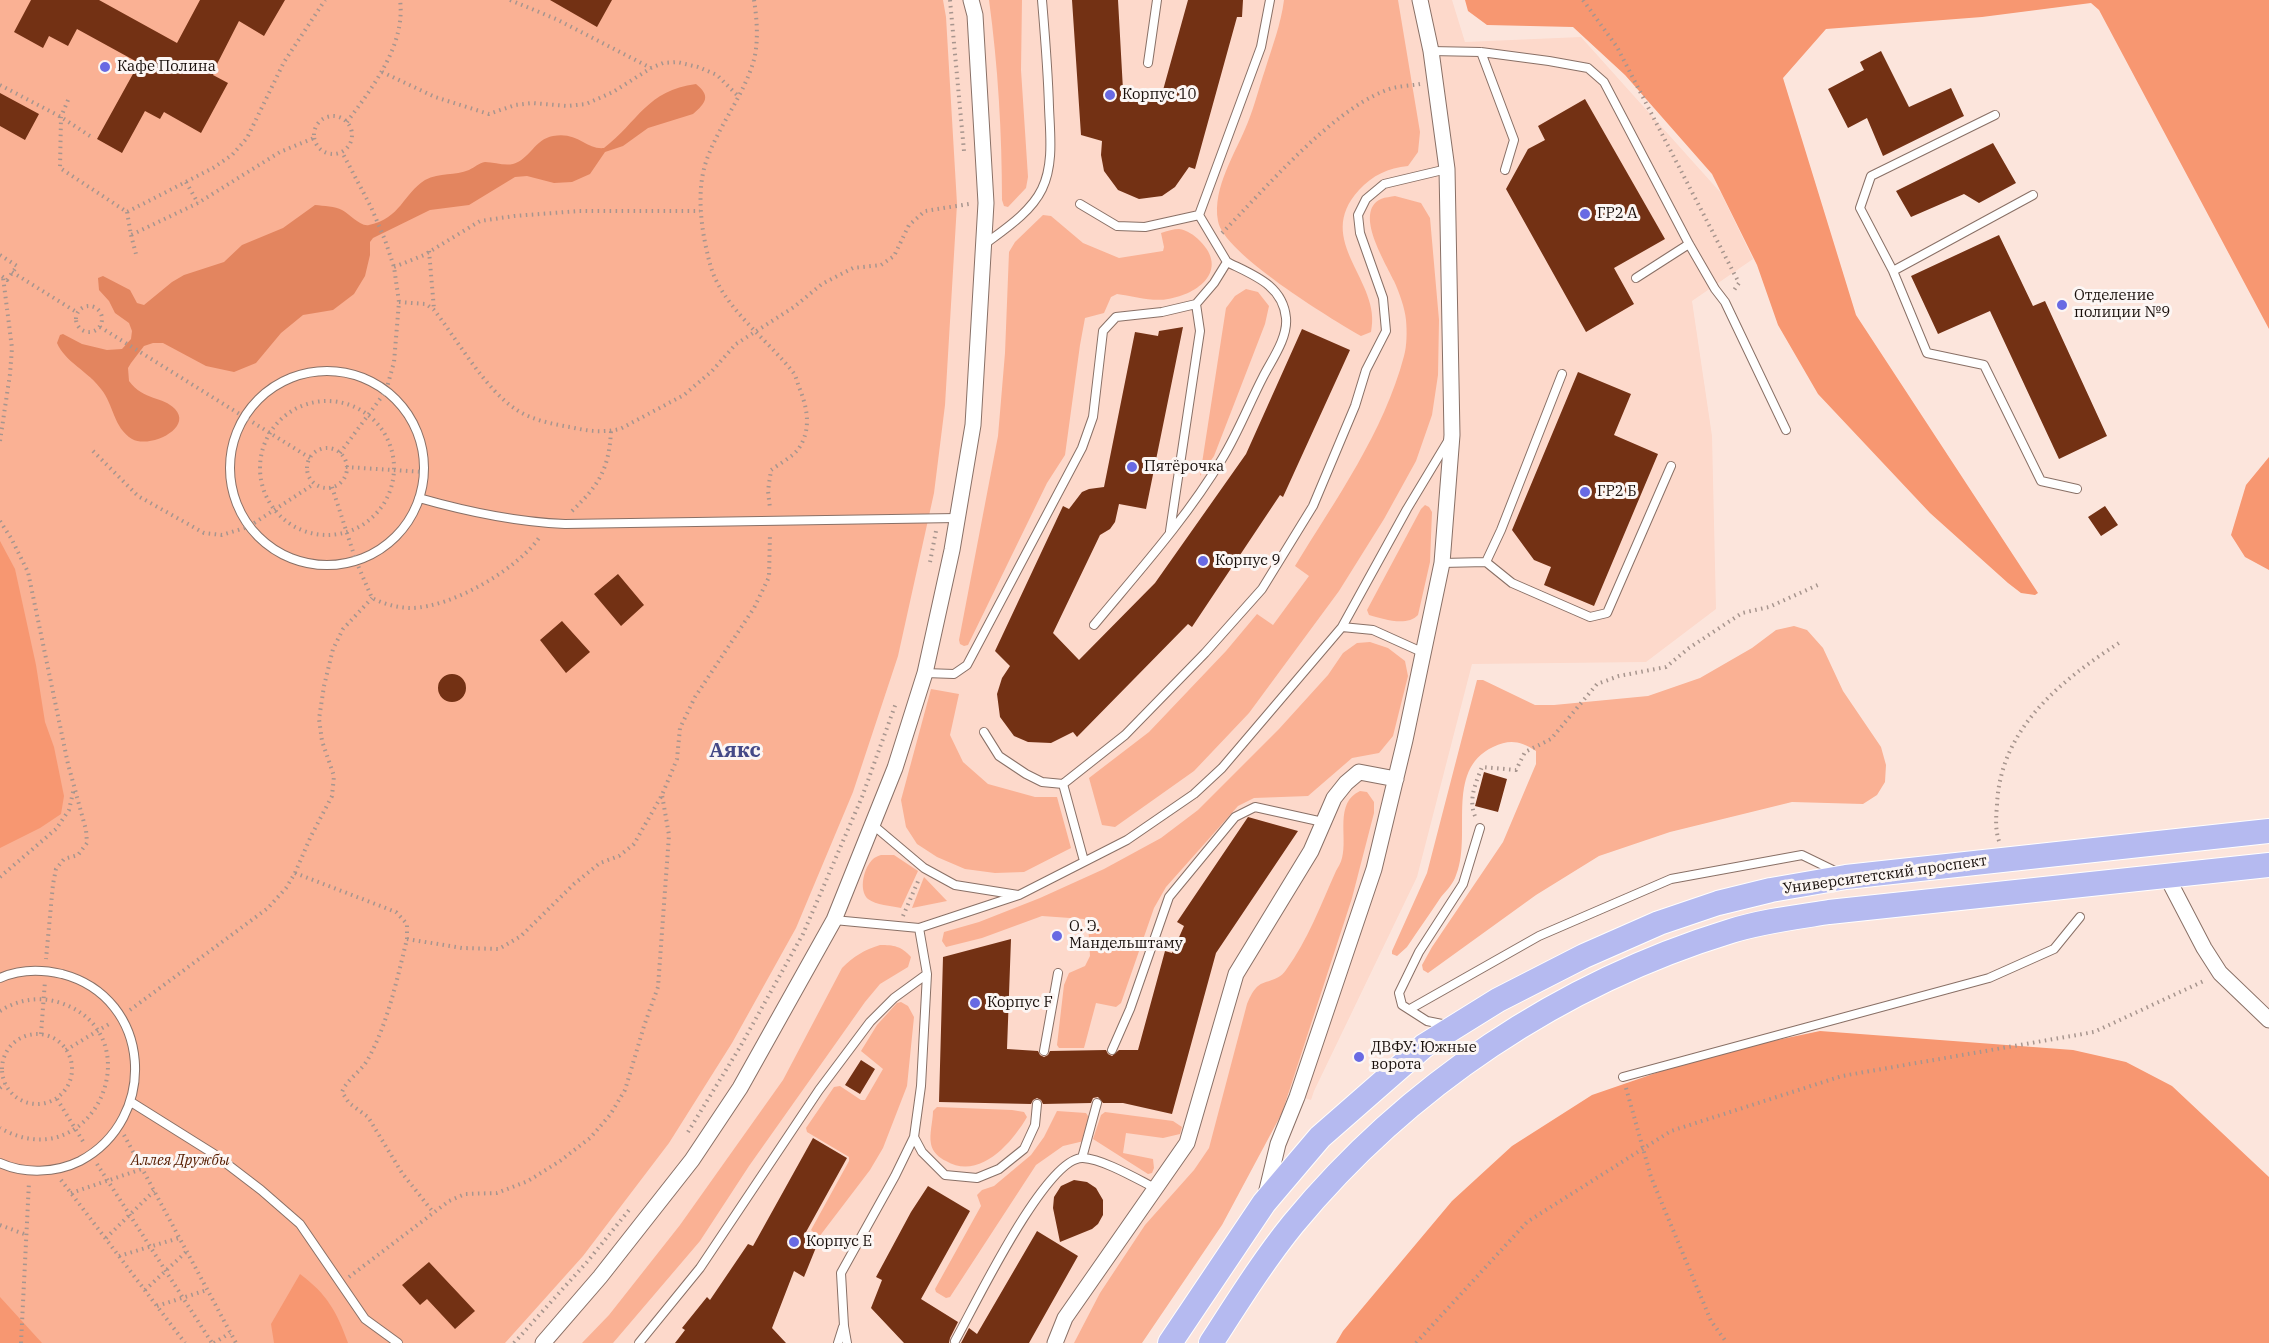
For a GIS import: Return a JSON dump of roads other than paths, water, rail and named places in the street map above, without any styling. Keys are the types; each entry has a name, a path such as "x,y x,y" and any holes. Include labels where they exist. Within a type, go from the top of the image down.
{"main road":[{"name":"Университетский проспект","path":"1170,1343 1264,1203 1320,1137 1424,1046 1498,1000 1584,956 1659,923 1729,900 1772,890 1846,877 2269,831"},
{"path":"1958,864 1971,897"},
{"name":"Университетский проспект","path":"1211,1343 1249,1284 1293,1224 1377,1134 1457,1068 1518,1026 1609,979 1674,951 1734,930 1829,912 2269,865"}],"street":[{"path":"543,1343 600,1277 692,1160 740,1088 834,920 895,768 925,672 957,518 973,425 987,203 975,15 972,0"},
{"path":"1264,1203 1278,1144 1297,1097 1374,869 1424,653 1442,563 1452,435 1447,170 1436,82 1420,0"},
{"path":"1055,1343 1065,1318 1187,1143 1236,974 1311,851 1334,798 1359,772 1396,779"},
{"path":"2167,877 2220,974 2269,1020"}],"lane":[{"path":"984,244 1018,218 1041,191 1047,176 1051,154 1048,60 1042,0"},
{"path":"1148,63 1157,0"},
{"path":"1199,215 1261,47 1270,0"},
{"path":"1431,51 1481,52 1588,68 1604,82 1689,244 1725,302 1786,430"},
{"path":"1481,52 1514,140 1505,170"},
{"path":"1995,115 1871,176 1860,207 1893,271 1927,353 1984,364 2041,481 2077,489"},
{"path":"984,732 999,756 1026,774 1042,782 1063,783 1125,735 1205,653 1262,589 1313,506 1355,406 1366,370 1386,331 1383,298 1360,233 1358,215 1366,200 1384,184 1447,170"},
{"path":"1893,271 2033,195"},
{"path":"1080,204 1117,226 1144,227 1199,215"},
{"path":"1094,625 1169,535 1222,459 1281,341 1286,320 1279,296 1272,286 1227,262 1199,215"},
{"path":"1635,278 1689,244"},
{"path":"925,672 954,674 966,665 1082,448 1093,417 1102,331 1116,317 1162,312 1196,304 1214,283 1227,262"},
{"path":"1169,535 1200,331 1196,304"},
{"path":"330,370 352,374 386,391 405,410 416,429 422,450 424,472 419,498 413,514 400,532 384,547 345,565 323,566 301,563 281,555 263,543 248,527 237,508 231,487 229,465 232,444 244,418 253,405 269,390 288,379 309,372 330,370"},
{"path":"1486,562 1501,530 1562,374"},
{"path":"834,920 919,928 1019,895 1127,840 1194,794 1244,744 1342,627 1407,508 1452,435"},
{"path":"1442,563 1486,562 1512,583 1590,617 1607,613 1671,466"},
{"path":"419,498 474,513 547,524 957,518"},
{"path":"1342,627 1373,630 1424,653"},
{"path":"1063,783 1084,861"},
{"path":"1112,1050 1130,1009 1169,897 1235,817 1255,807 1323,822"},
{"path":"873,825 924,868 956,885 1019,895"},
{"path":"1454,1027 1427,1021 1402,1005 1399,993 1419,951 1462,884 1480,828"},
{"path":"1410,1010 1539,936 1671,879 1802,855 1846,877"},
{"path":"1623,1077 1989,978 2054,949 2080,917"},
{"path":"847,1343 843,1326 841,1273 914,1137 921,1086 927,974 919,928"},
{"path":"0,978 12,973 45,970 76,978 103,995 120,1017 134,1046 136,1074 132,1102 119,1127 91,1155 54,1170 15,1169 0,1163"},
{"path":"1044,1051 1058,973"},
{"path":"639,1343 700,1268 819,1090 870,1022 894,998 927,974"},
{"path":"132,1102 214,1154 300,1224 365,1319 398,1343"},
{"path":"1082,1158 1097,1103"},
{"path":"914,1137 922,1152 945,1175 976,1178 999,1169 1024,1149 1035,1125 1037,1104"},
{"path":"955,1341 1011,1237 1047,1183 1068,1164 1082,1158 1121,1170 1155,1188"},
{"path":"838,1343 843,1326"}],"place":[{"name":"Кафе Полина","path":"105,67"},
{"name":"Корпус 10","path":"1110,95"},
{"name":"ГР2 А","path":"1585,214"},
{"name":"Отделение полиции №9","path":"2062,305"},
{"name":"Пятёрочка","path":"1132,467"},
{"name":"ГР2 Б","path":"1585,492"},
{"name":"Корпус 9","path":"1203,561"},
{"name":"О. Э. Мандельштаму","path":"1057,936"},
{"name":"Корпус F","path":"975,1003"},
{"name":"ДВФУ: Южные ворота","path":"1359,1057"},
{"name":"Корпус E","path":"794,1242"}],"district":[{"name":"Аякс","path":"735,751"}],"park label":[{"name":"Аллея Дружбы","path":"180,1161"}]}
